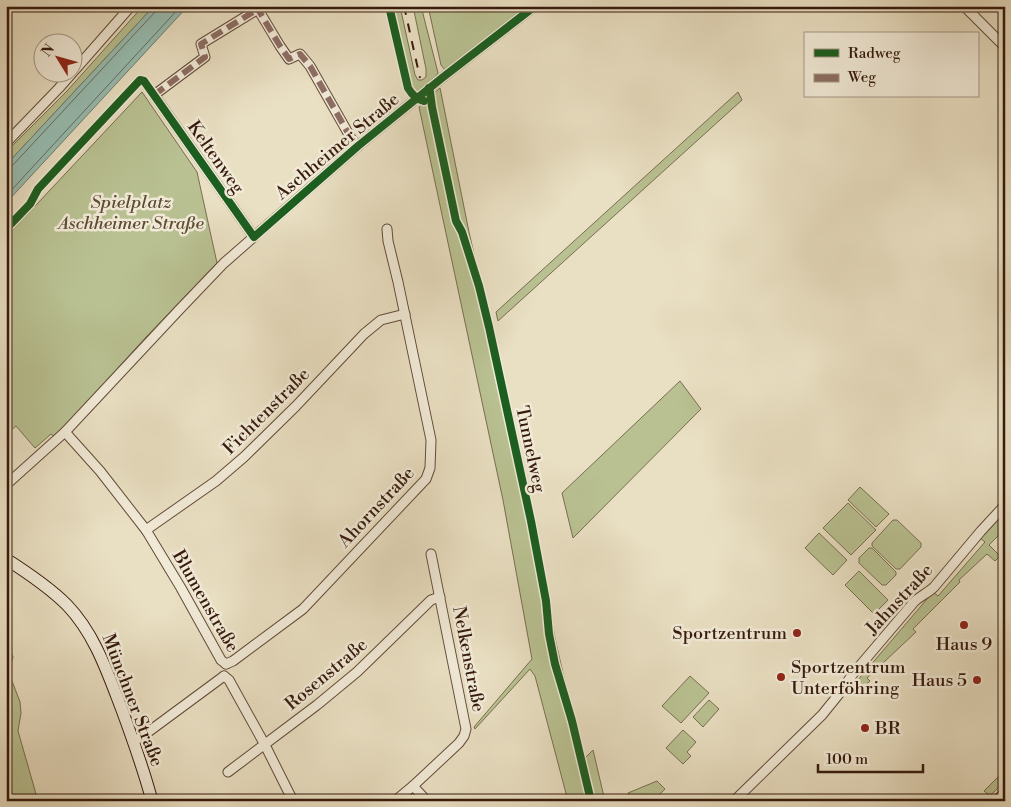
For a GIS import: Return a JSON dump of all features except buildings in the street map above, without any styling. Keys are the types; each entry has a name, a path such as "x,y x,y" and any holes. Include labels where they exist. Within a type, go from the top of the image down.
{"main road":[{"name":"Münchner Straße","path":"6,559 39,581 66,604 94,643 134,740 152,801"}],"street":[{"path":"6,143 59,88 131,6"},
{"name":"Aschheimer Straße","path":"6,485 65,432 224,263 358,146 535,6"},
{"path":"964,6 1005,47"},
{"path":"257,8 289,59 300,54 310,66 352,140 358,146"},
{"name":"Keltenweg","path":"254,237 154,95 205,57 201,44 257,8"},
{"name":"Ahornstraße","path":"226,664 233,661 303,609 426,479 431,463 431,440 387,229"},
{"name":"Fichtenstraße","path":"146,530 216,481 244,457 296,406 364,334 382,320 405,314"},
{"name":"Blumenstraße","path":"65,432 100,470 146,530 221,660 226,664 224,676 265,745 293,801"},
{"name":"Jahnstraße","path":"738,799 822,715 852,675 914,602 934,587 1005,505"},
{"name":"Nelkenstraße","path":"394,801 459,743 466,729 431,554"},
{"name":"Rosenstraße","path":"228,772 357,672 431,600 440,597"},
{"path":"134,740 140,738 224,676"},
{"path":"413,786 427,801"},
{"path":"996,801 1005,792"}],"green space":[{"path":"143,6 154,6 6,165 6,152 75,82 82,82 82,74"},
{"path":"393,6 400,6 415,75 418,80 422,80 426,77 426,69 413,6 421,6 438,73 433,80 417,93 411,87"},
{"path":"428,6 529,6 445,70 441,65"},
{"path":"440,88 469,232 514,430 556,643 593,801 568,801 535,676 530,669 475,729 474,727 532,659 503,500 419,107"},
{"name":"Spielplatz Aschheimer Straße","path":"142,92 197,172 217,263 146,337 55,437 51,434 35,448 16,426 8,433 6,432 6,237"},
{"path":"738,92 742,100 498,321 496,312"},
{"path":"680,381 701,409 573,538 562,493"},
{"path":"860,487 889,514 876,527 848,500"},
{"path":"848,503 876,530 851,555 823,528"},
{"path":"1005,508 1005,529 989,545 1000,556 995,561 987,554 959,580 960,582 913,629 916,632 867,678 870,681 856,694 851,688 933,592 938,596 985,542 980,538"},
{"path":"893,520 897,520 921,543 921,547 900,569 896,569 872,546 872,543"},
{"path":"819,533 847,560 833,575 805,548"},
{"path":"869,548 872,548 896,572 896,575 886,585 882,585 859,563 859,558"},
{"path":"859,571 888,600 874,614 845,585"},
{"path":"6,637 13,657 9,673 20,702 21,713 18,731 38,801 10,801 6,787"},
{"path":"690,676 709,693 681,723 662,706"},
{"path":"709,700 719,709 703,727 693,717"},
{"path":"683,730 696,742 687,752 691,756 683,764 666,748"},
{"path":"593,750 605,801 595,801 585,758"},
{"path":"1005,770 1005,781 990,796 984,791"},
{"path":"657,781 665,789 653,801 630,801 628,793"}],"water":[{"path":"154,6 188,6 6,203 6,165"}],"railway":[{"path":"404,6 420,78"}],"marked path":[{"path":"256,6 289,59 300,54 310,66 352,140 358,146"},
{"path":"154,95 205,57 201,44 258,9"}],"cycle path":[{"path":"389,6 408,88 417,98 424,101"},
{"path":"6,229 30,204 38,189 140,80 144,81 254,237 358,146 535,6"},
{"name":"Tunnelweg","path":"429,88 456,221 462,232 479,286 489,327 531,521 546,601 549,634 555,664 572,721 591,801"}],"place":[{"name":"Haus 9","path":"964,625"},
{"name":"Sportzentrum","path":"797,633"},
{"name":"Sportzentrum Unterföhring","path":"781,677"},
{"name":"Haus 5","path":"977,680"},
{"name":"BR","path":"865,728"}]}
